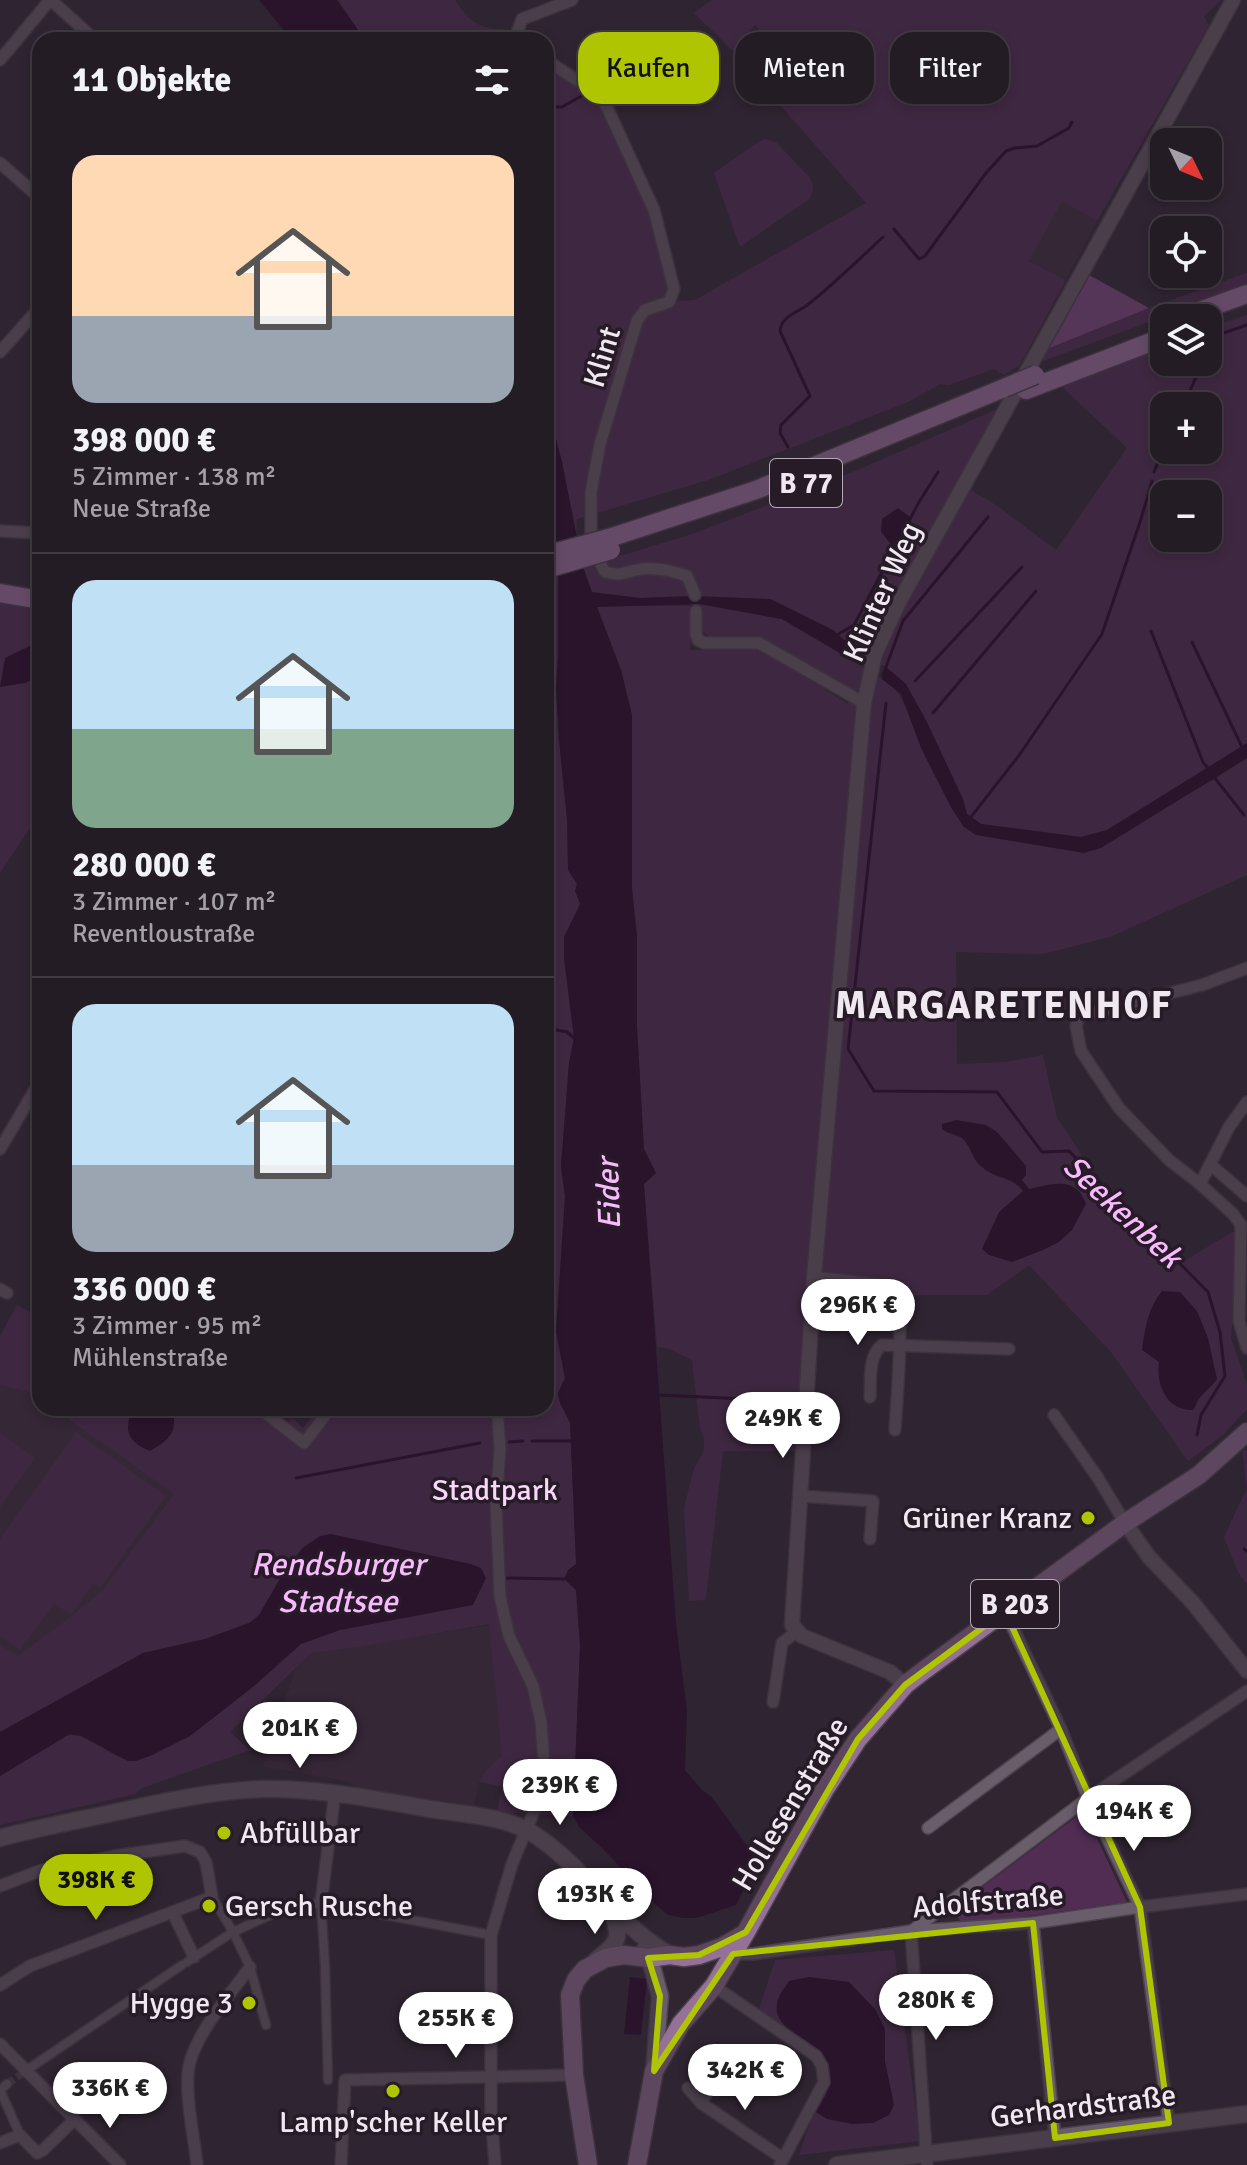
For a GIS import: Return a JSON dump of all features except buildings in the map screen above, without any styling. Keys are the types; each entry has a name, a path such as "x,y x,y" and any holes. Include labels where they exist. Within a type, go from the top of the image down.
{"highway":[{"path":"1219,304 1247,294"},
{"path":"1222,315 1247,306"},
{"name":"B 77","path":"554,566 610,544 786,491 1150,330"},
{"name":"B 77","path":"1030,382 1150,342"},
{"name":"B 77","path":"554,554 610,544"},
{"path":"0,582 32,587"},
{"path":"0,593 32,599"}],"main road":[{"name":"Hollesenstraße","path":"585,1969 606,1958 624,1955 648,1958 699,1955 722,1947 746,1932 825,1789 858,1739 905,1685 1125,1523 1199,1475 1247,1432"},
{"path":"0,1838 205,1794 263,1789 335,1792 510,1823 527,1830 567,1860 638,1933 670,1955"},
{"path":"590,2161 574,2075 570,1995 585,1969 609,1951 616,1941 618,1927 606,1902"},
{"name":"B 203","path":"638,2160 654,2071 681,2024 714,1986 746,1932"},
{"path":"638,1933 660,1996 654,2071"},
{"name":"Gerhardstraße","path":"837,2165 927,2160 1055,2138 1247,2114"}],"street":[{"path":"0,60 50,0 86,32"},
{"path":"519,32 522,19 572,0"},
{"name":"Klinter Weg","path":"796,1632 792,1625 814,1277 864,703 875,654 937,531 1233,0"},
{"name":"Klint","path":"554,65 586,86 606,105 654,210 674,289 669,302 645,310 637,321 600,444 591,492 591,546 605,572 617,576 644,568 673,571 687,576 695,595"},
{"path":"0,163 32,191"},
{"path":"0,352 32,316"},
{"path":"0,531 32,533"},
{"path":"696,611 698,640 704,643 759,643 864,703"},
{"path":"1247,968 1202,985 1083,1015 1076,1026 1081,1051 1119,1108 1169,1160 1244,1221 1239,1321 1247,1348"},
{"path":"0,1149 32,1095"},
{"path":"1200,1184 1229,1127 1247,1102"},
{"path":"1211,1165 1247,1196"},
{"path":"814,1277 884,1285 897,1299 900,1315 895,1430"},
{"path":"870,1397 875,1352 882,1345 1009,1349"},
{"path":"1054,1415 1149,1557 1193,1603 1247,1671"},
{"path":"269,1416 304,1443 325,1416"},
{"path":"495,2165 491,2077 491,1935 512,1864 542,1792 544,1764 541,1722 533,1686 509,1636 500,1597 496,1504 500,1449 498,1416"},
{"path":"800,1496 873,1501 870,1539"},
{"path":"1005,1611 1140,1907 1169,2123"},
{"path":"773,1702 782,1643 796,1632 890,1672 905,1685"},
{"path":"927,2160 911,1931 1088,1798 1247,1691"},
{"path":"928,1828 1061,1729"},
{"path":"335,1792 321,1903 329,2080 574,2075"},
{"path":"0,1886 42,1870 115,1856 185,1846 200,1852 206,1862 212,1897 250,1967 266,2025"},
{"name":"Adolfstraße","path":"733,1954 753,1954 911,1931 1033,1923 1247,1894"},
{"path":"0,1985 30,1966 212,1897"},
{"path":"25,2071 233,1932 288,1907 321,1903 491,1935"},
{"path":"173,1913 188,1961"},
{"path":"1033,1923 1055,2138"},
{"path":"197,2165 188,2072 192,2055 202,2035 250,1967"},
{"path":"688,2088 701,2103 781,2162 824,2082 822,2066 816,2056 714,1986"},
{"path":"0,2044 120,2165"},
{"path":"701,2103 720,2073 705,2062"},
{"path":"341,2165 345,2080"},
{"path":"4,2087 20,2135 37,2153 74,2120"},
{"path":"0,2143 20,2135"}],"highlighted area":[{"path":"1005,1611 1140,1907 1169,2123 1055,2138 1033,1923 733,1954 654,2071 660,1996 648,1958 699,1955 746,1932 858,1739 905,1685"}],"shaded area":[{"path":"1062,201 1097,221 1066,280 1029,260"},
{"path":"1089,275 1149,308 1047,349"},
{"path":"0,1385 32,1393 32,1416 64,1416 174,1494 102,1591 18,1657 0,1645"},
{"path":"490,1625 502,1756 486,1770 479,1782 472,1814 369,1796 350,1782 263,1766 296,1668 311,1653"}],"green space":[{"path":"338,0 455,0 468,17 481,26 519,32 360,32"},
{"path":"712,0 1221,0 1204,16 1209,25 1097,221 1062,201 1029,261 1066,280 1019,366 1004,375 994,369 949,385 940,384 908,402 708,480 577,519 576,538 554,432 554,66 578,84 578,104 606,105 654,210 674,289 670,302 695,300 866,203 781,106 874,104 874,32 761,32 755,25 749,32 735,32 733,51 719,37 719,32 714,32 694,13"},
{"path":"765,139 777,143 809,177 813,190 809,199 740,247 714,173"},
{"path":"1247,273 1247,286 1198,304 1160,304 1205,288 1222,288 1222,282"},
{"path":"1149,308 1150,322 1040,362 1047,349"},
{"path":"1247,315 1247,743 1107,830 1081,837 981,824 967,814 963,799 906,684 886,667 859,653 833,630 771,599 695,596 640,598 592,593 583,567 693,534 853,472 1000,408 983,434 994,430 969,489 1056,550 1127,448 1058,383 1150,350 1150,376 1222,376 1222,323"},
{"name":"Stadtpark","path":"558,574 556,688 568,870 577,884 575,891 581,904 564,937 574,1038 569,1063 561,1166 565,1196 556,1332 565,1378 558,1393 570,1422 576,1564 568,1570 569,1584 576,1590 580,1646 573,1816 497,1812 502,1787 479,1782 486,1770 502,1756 489,1624 311,1653 230,1732 250,1750 142,1788 135,1794 0,1825 0,1776 60,1738 80,1736 117,1756 136,1761 190,1736 301,1644 340,1630 473,1605 320,1536 302,1548 285,1570 259,1615 249,1623 205,1639 143,1653 0,1732 0,1645 18,1656 102,1591 174,1494 64,1416 131,1416 128,1429 174,1416 277,1416 287,1424 292,1418 303,1428 313,1416 554,1416 554,575"},
{"path":"0,600 32,604 32,649 25,683 32,679 32,825 0,873"},
{"path":"699,604 782,619 889,683 905,706 931,769 964,827 1084,853 1247,758 1247,875 1110,937 1043,954 956,952 957,1064 1006,1062 1043,1055 1057,1118 1166,1272 1234,1231 1236,1263 1231,1338 1247,1385 1247,1409 1223,1435 1188,1461 1111,1352 1029,1265 987,1295 821,1291 824,1274 809,1276 795,1451 723,1451 706,1598 689,1601 684,1509 693,1471 704,1450 704,1438 700,1428 692,1360 670,1349 657,1347 644,1184 656,1173 644,1149 637,1026 637,936 632,889 632,715 621,670 597,606 691,606 690,650 759,648 848,704 851,691 761,639 713,639 702,631"},
{"path":"17,1305 32,1313 32,1393 0,1385 0,1336"},
{"path":"76,1432 166,1496 100,1588 93,1584 71,1615 54,1603 20,1650 0,1636 0,1539"},
{"path":"0,1433 35,1458 0,1507"},
{"path":"1242,1450 1247,1450 1247,1488"},
{"path":"1247,1488 1247,1584 1238,1572 1224,1537"},
{"path":"1084,1811 1127,1902 964,1925 951,1910"},
{"path":"894,1950 920,2141 799,2155 825,2066 758,2012 775,1960"}],"water":[{"path":"259,0 337,0 359,32 285,32"},
{"name":"Eider","path":"554,432 583,567 592,592 640,598 770,599 833,630 859,653 857,663 782,619 699,604 597,607 621,670 632,715 632,889 637,936 637,1026 644,1149 656,1173 644,1184 676,1624 687,1710 685,1770 712,1797 758,1861 736,1905 697,1918 668,1915 579,1827 573,1816 580,1646 576,1590 564,1579 568,1570 576,1564 570,1423 558,1393 565,1378 556,1332 565,1196 561,1166 569,1063 574,1038 564,937 580,904 575,891 577,884 568,870 567,820 559,740 556,688 558,575 554,565"},
{"path":"898,508 910,517 894,548 881,532 882,519"},
{"path":"32,645 32,679 0,687 5,658"},
{"path":"886,667 906,684 926,720 967,814 981,824 1081,837 1107,830 1247,743 1247,758 1101,848 1084,853 976,835 964,827 952,809 921,748 901,694 882,679"},
{"path":"956,1120 986,1125 997,1132 1026,1166 1026,1175 1022,1180 1029,1189 1062,1184 1076,1189 1086,1204 1072,1230 1059,1242 1012,1262 989,1255 982,1249 999,1212 1023,1191 983,1168 963,1139 942,1129 942,1124"},
{"path":"1162,1291 1180,1292 1197,1311 1208,1338 1217,1379 1193,1410 1176,1406 1170,1401 1161,1387 1159,1362 1142,1350 1150,1311"},
{"path":"130,1416 173,1416 174,1423 171,1434 150,1451 132,1439 128,1425"},
{"name":"Rendsburger Stadtsee","path":"331,1534 471,1564 481,1568 486,1578 473,1605 340,1630 301,1644 190,1736 152,1755 128,1761 81,1736 70,1734 0,1776 0,1732 143,1653 205,1639 249,1623 259,1615 285,1570 303,1548 320,1536"},
{"path":"630,1977 647,1979 641,2035 624,2034"},
{"path":"809,1977 849,1982 875,2009 885,2029 885,2061 894,2105 889,2115 873,2123 852,2124 827,2119 816,2112 829,2083 827,2068 821,2056 781,2021 777,2010 779,1997 789,1981"}],"waterway":[{"path":"554,107 562,107 578,98"},
{"path":"894,229 919,259 925,256 1006,151 1037,146 1069,128 1072,122"},
{"path":"788,447 780,433 781,425 810,396 780,331 781,326 883,237"},
{"path":"1222,334 1247,325"},
{"path":"1189,392 1197,376"},
{"path":"1154,472 1157,464"},
{"path":"835,636 854,625 938,472"},
{"path":"971,817 1020,754 1102,634 1150,488"},
{"path":"883,675 903,621 988,517"},
{"path":"915,681 1022,567"},
{"path":"933,713 1036,591"},
{"path":"1151,631 1203,762 1210,771"},
{"path":"1192,642 1242,747"},
{"path":"856,656 869,665"},
{"name":"Seekenbek","path":"886,703 848,1049 874,1091 997,1092 1042,1152 1069,1151 1208,1292 1220,1332 1225,1376 1201,1415 1197,1435"},
{"path":"1214,777 1244,815"},
{"path":"554,1030 567,1032 574,1038"},
{"path":"657,1395 789,1401"},
{"path":"509,1442 523,1441"},
{"path":"532,1441 571,1441"},
{"path":"296,1478 480,1443"},
{"path":"502,1578 564,1579"}],"tunnel":[{"path":"7,2084 23,2073"}],"place":[{"name":"Grüner Kranz","path":"1088,1518"},
{"name":"Abfüllbar","path":"224,1833"},
{"name":"Gersch Rusche","path":"209,1906"},
{"name":"Hygge 3","path":"249,2003"},
{"name":"Lamp'scher Keller","path":"393,2091"}],"district":[{"name":"MARGARETENHOF","path":"1004,1005"}]}
